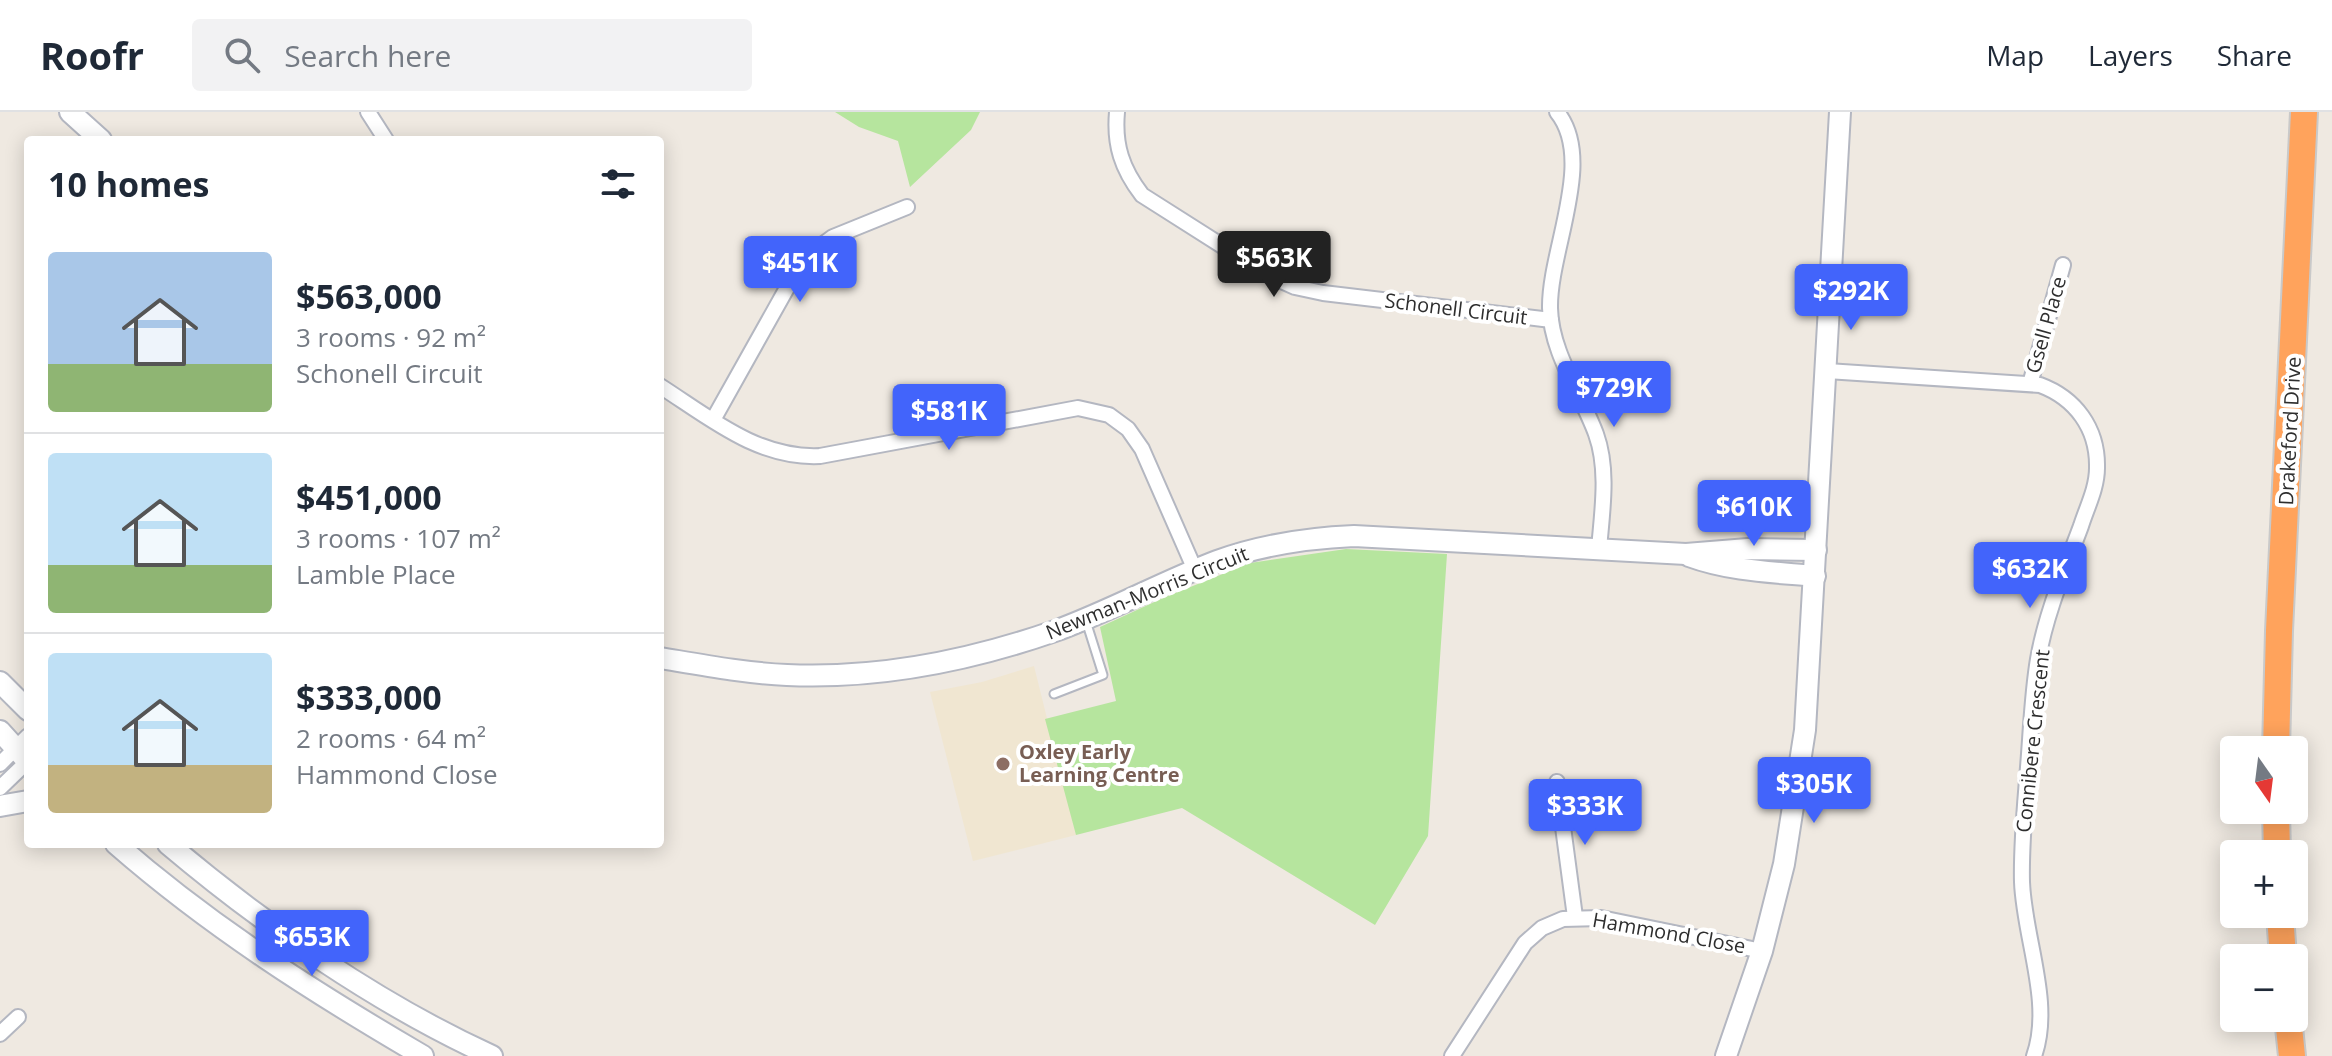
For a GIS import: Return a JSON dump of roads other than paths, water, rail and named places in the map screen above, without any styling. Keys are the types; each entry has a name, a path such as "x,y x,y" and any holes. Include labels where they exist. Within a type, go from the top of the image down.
{"highway":[{"name":"Drakeford Drive","path":"2277,736 2304,112"},
{"path":"2289,1032 2292,1056"}],"street":[{"path":"70,112 97,136"},
{"path":"368,112 383,136"},
{"name":"Schonell Circuit","path":"1117,112 1115,131 1119,155 1128,177 1142,195 1268,275 1295,287 1323,293 1551,320"},
{"name":"Schonell Circuit","path":"1557,112 1568,130 1573,149 1573,169 1552,278 1551,320 1557,346 1596,435 1602,460 1599,549"},
{"path":"1726,1056 1762,951 1793,820 1805,730 1840,112"},
{"path":"713,420 792,279 810,254 833,237 907,207"},
{"name":"Gsell Place","path":"2030,384 2063,265"},
{"name":"Connibere Crescent","path":"1827,371 2030,384 2058,392 2075,405 2088,424 2095,446 2097,469 2093,490 2049,614 2033,701 2022,885 2041,1014 2039,1042 2034,1056"},
{"path":"664,389 750,443 778,453 806,457 1078,408 1099,411 1128,429 1142,449 1195,570"},
{"name":"Newman-Morris Circuit","path":"664,659 787,675 826,676 905,669 998,650 1085,618 1195,570 1273,545 1327,537 1686,554 1748,549 1816,550"},
{"name":"Newman-Morris Circuit","path":"1686,554 1711,564 1815,576"},
{"path":"0,682 24,706"},
{"path":"0,731 24,753"},
{"path":"0,764 24,754"},
{"path":"0,788 24,755"},
{"name":"Hammond Close","path":"1557,782 1575,917"},
{"path":"0,806 24,802"},
{"path":"120,848 152,876 237,940 331,1003 423,1056"},
{"path":"173,848 257,913 346,974 492,1056"},
{"name":"Hammond Close","path":"1452,1056 1525,943 1542,928 1575,917 1601,918 1762,951"},
{"path":"0,1034 18,1017"}],"lane":[{"path":"1054,694 1103,675 1085,618"}],"place":[{"name":"Oxley Early Learning Centre","path":"1003,764"}]}
